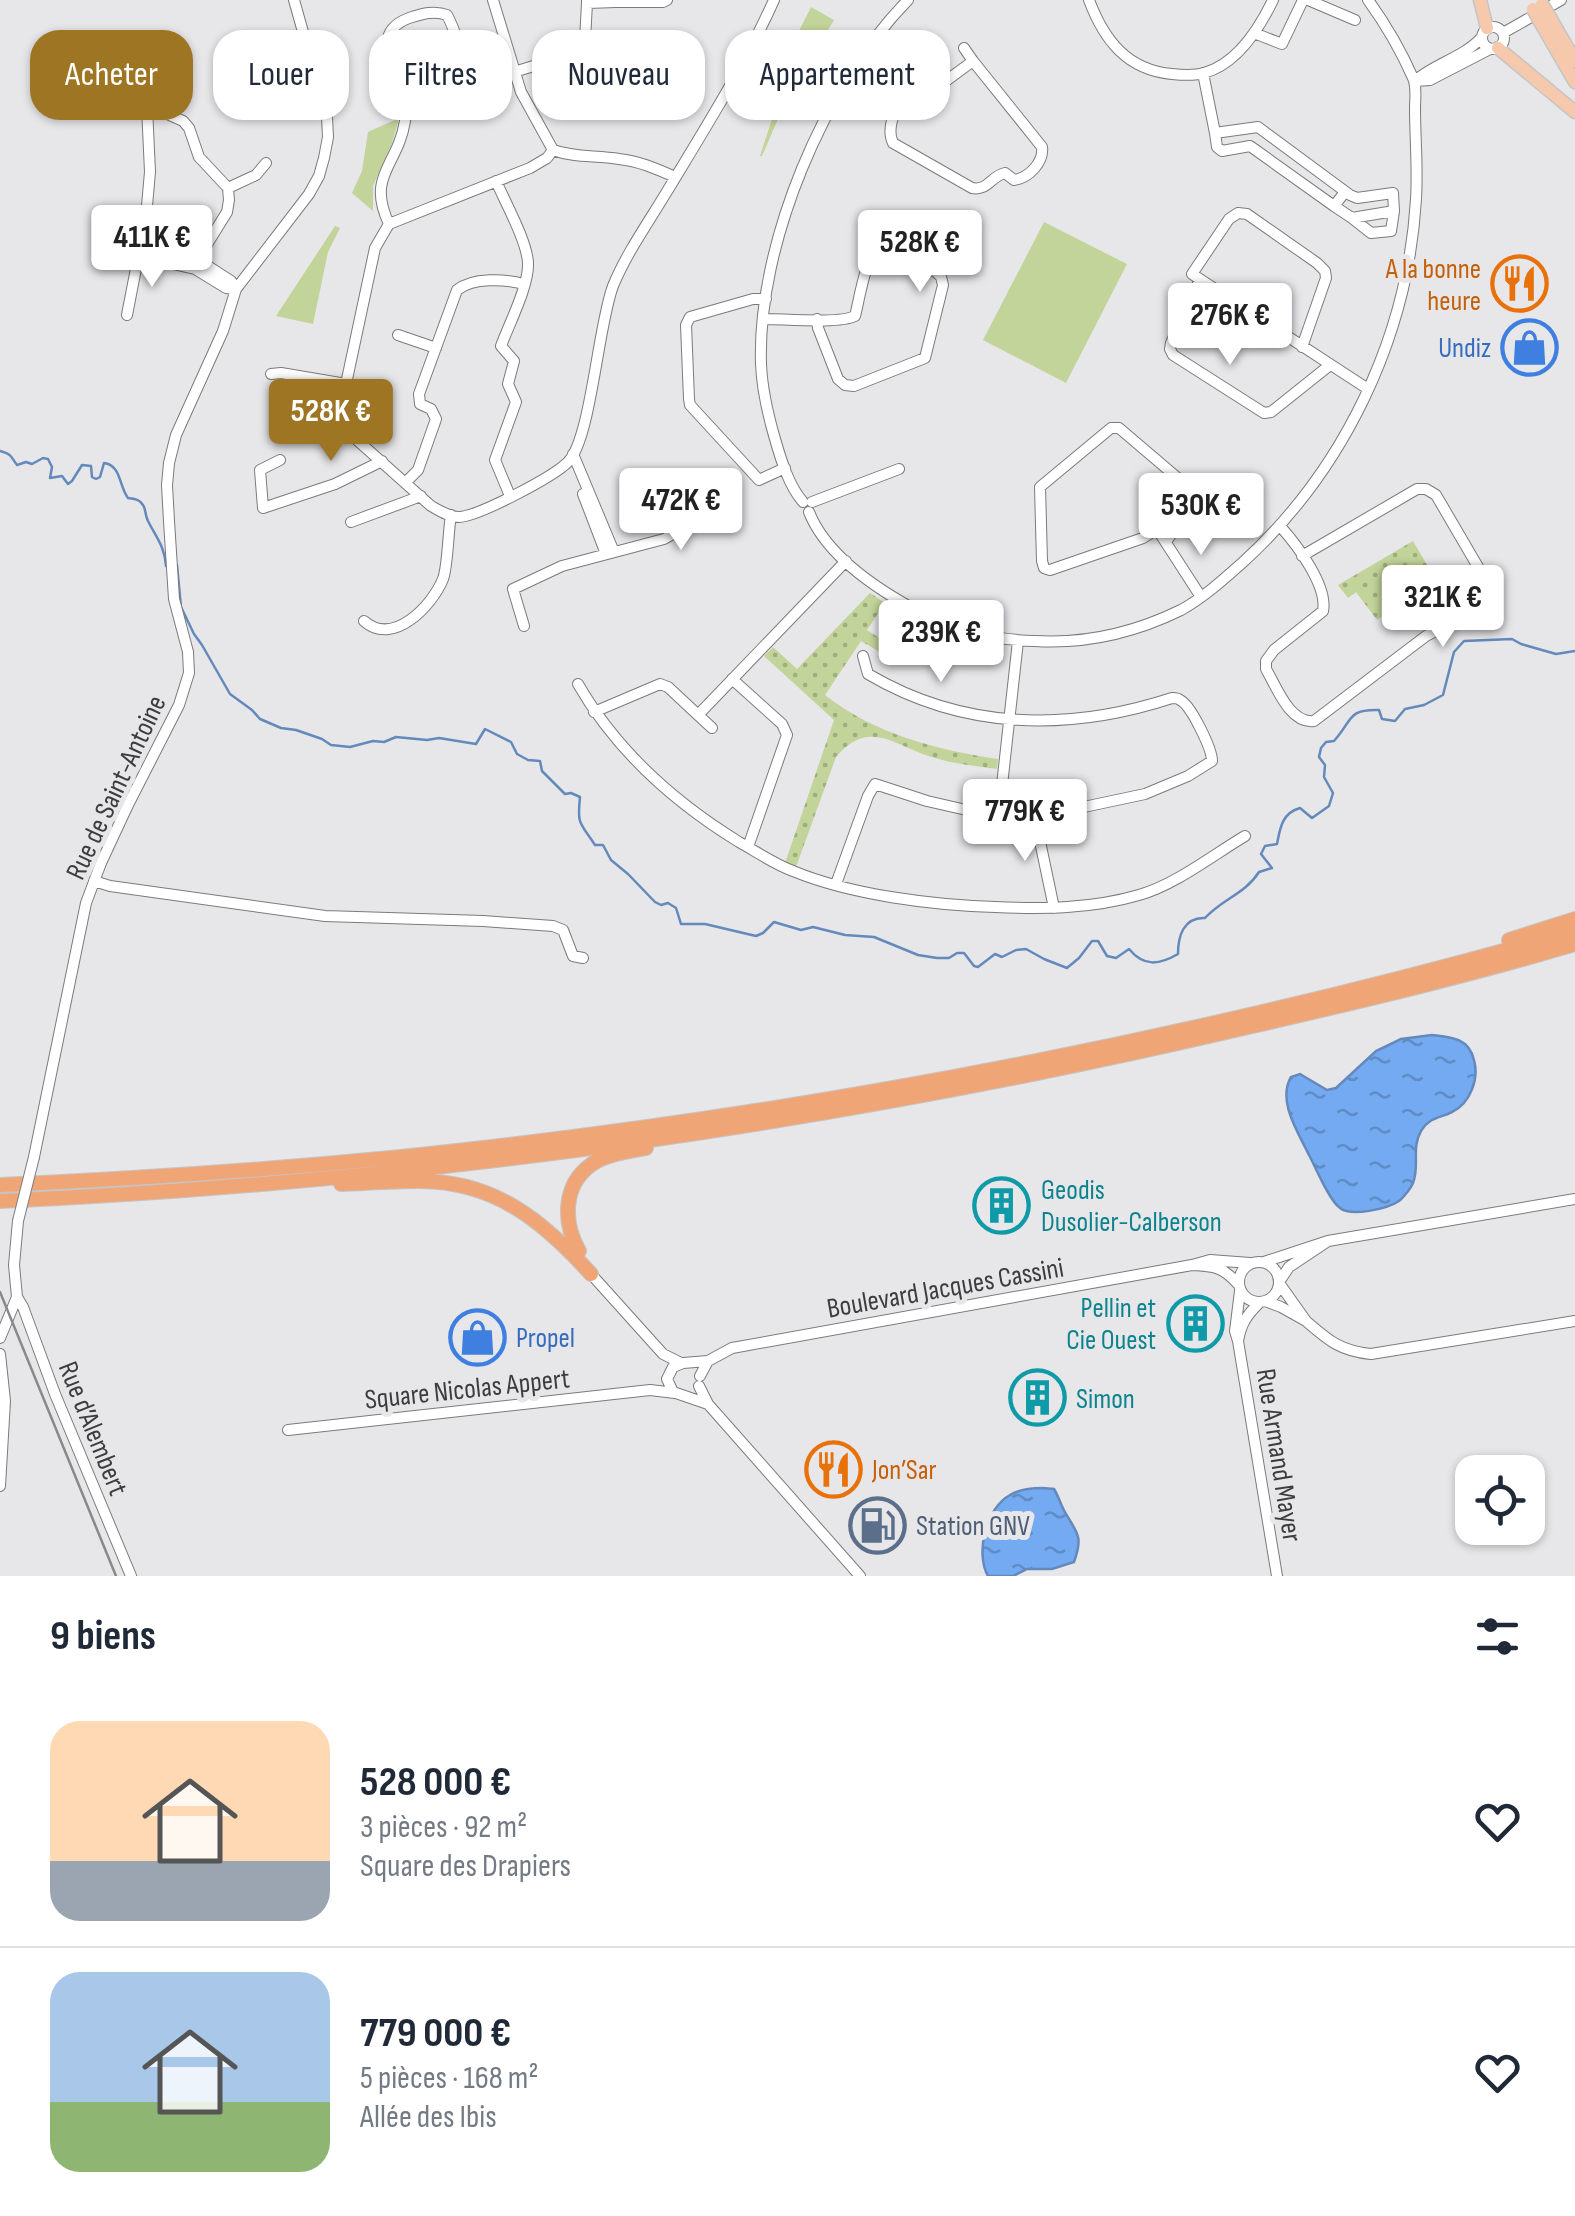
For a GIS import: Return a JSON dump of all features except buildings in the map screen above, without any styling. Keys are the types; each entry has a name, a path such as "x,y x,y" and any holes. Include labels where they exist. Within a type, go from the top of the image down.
{"highway":[{"path":"1445,966 1455,956 1575,919"},
{"path":"0,1185 353,1162 729,1115 1098,1048 1445,966 1575,930"},
{"path":"0,1201 281,1182 713,1130 1072,1066 1324,1010 1570,947"},
{"path":"592,1274 568,1225 568,1200 585,1171 606,1158 704,1138 713,1130"},
{"path":"281,1182 296,1187 422,1181 474,1189 534,1218 592,1274"}],"main road":[{"path":"1480,0 1484,33"},
{"path":"1538,8 1575,61"},
{"path":"1538,8 1575,82"},
{"path":"1494,48 1575,112"}],"street":[{"name":"Rue de Saint-Antoine","path":"17,1297 14,1265 18,1221 84,915 94,881 160,748 189,673 188,652 174,598 167,485 176,435 223,331 236,289 309,194 324,158 327,117 294,0"},
{"path":"493,0 521,92 552,150 582,158 634,161 676,176"},
{"path":"585,30 587,1 667,0"},
{"path":"552,150 547,158 530,168 390,224 376,248 346,384 344,414 358,440 382,462 431,506 458,517 510,496 552,474 571,458 584,423 602,324 614,286 774,0"},
{"path":"1089,0 1107,39 1124,56 1161,73 1203,73 1218,66 1238,52 1254,33 1273,0"},
{"path":"1254,33 1282,44 1306,0 1355,20"},
{"path":"825,120 798,175 777,248 764,319 764,390 770,422 791,483 825,538 846,562 924,615 954,627 1018,641 1081,641 1106,636 1182,609 1253,553 1280,526 1325,467 1368,390 1398,312 1412,247 1418,173 1414,81 1368,0"},
{"path":"1503,33 1561,0"},
{"path":"883,30 903,2"},
{"path":"390,224 380,201 380,184 400,141 406,102 386,46 394,26 438,12 446,16 465,60 475,71 492,73 532,65"},
{"path":"1498,28 1503,33 1504,40 1494,48 1430,80 1414,81 1472,48 1484,33 1498,28"},
{"path":"1484,33 1484,44 1494,48"},
{"path":"893,120 889,136 893,143 972,188 980,190 1000,173 1014,180 1022,179 1039,163 1042,147 964,48"},
{"path":"950,78 972,61"},
{"path":"1203,73 1217,147 1222,151 1250,146 1371,233 1392,231 1392,193 1357,198 1258,127 1215,133"},
{"path":"127,315 150,172 147,120"},
{"path":"182,120 189,128 200,157 228,188 227,212 197,265"},
{"path":"228,188 256,175 266,163"},
{"path":"496,181 528,264 501,346 514,360 508,384 516,402 495,460 510,496"},
{"path":"1334,206 1345,192"},
{"path":"1352,218 1394,211"},
{"path":"1302,347 1326,278 1324,271 1248,214 1238,213 1229,220 1196,276 1172,343 1173,355 1264,412 1270,412 1330,365"},
{"path":"764,319 817,319 848,320 855,316 870,258 880,246 942,277 925,358 854,386 838,379 817,319"},
{"path":"138,256 197,265 226,288 236,289"},
{"path":"1196,276 1368,390"},
{"path":"406,482 418,470 436,419 431,409 420,404 419,394 457,290 463,285 512,281 524,284"},
{"path":"766,299 696,314 686,321 689,398 690,404 759,480 785,468"},
{"path":"398,334 436,348"},
{"path":"271,374 282,372 346,384"},
{"path":"1166,542 1194,500 1193,491 1119,428 1111,428 1040,488 1044,568 1050,570 1157,530 1202,597"},
{"path":"571,458 610,553"},
{"path":"280,460 260,470 263,508 334,484 382,462"},
{"path":"808,505 899,469"},
{"path":"1280,526 1324,593 1323,611 1266,661 1266,669 1294,714 1306,722 1314,721 1426,636 1480,608 1489,593 1488,584 1436,495 1426,489 1417,489 1302,556"},
{"path":"351,522 421,496"},
{"path":"524,626 513,589 562,566 664,539 718,514 726,506"},
{"path":"364,621 371,628 400,626 430,599 444,576 451,515"},
{"path":"698,715 846,562"},
{"path":"999,812 1018,641"},
{"path":"836,884 875,784 962,809 1034,813 1092,807 1146,794 1207,766 1213,754 1178,698 1088,719 1009,720 954,710 887,686 868,674 863,656"},
{"path":"732,679 782,724 787,735 748,847"},
{"path":"578,684 594,712 635,760 693,812 789,870 836,884 938,903 1087,906 1142,894 1165,884 1245,836"},
{"path":"594,712 660,684 668,686 712,728"},
{"path":"1034,813 1054,908"},
{"path":"94,881 325,916 552,926 562,930 573,956 582,958"},
{"path":"1239,1287 1241,1272 1251,1263 1328,1241 1575,1198"},
{"path":"1262,1302 1274,1295 1289,1267 1328,1241"},
{"name":"Boulevard Jacques Cassini","path":"685,1364 708,1361 732,1348 1210,1260 1251,1263"},
{"path":"1264,1262 1275,1270 1288,1299 1306,1320 1332,1343 1350,1352 1371,1354 1575,1321"},
{"path":"1192,1265 1228,1272 1248,1300 1281,1307 1306,1320"},
{"path":"592,1274 663,1354 697,1370 708,1404 860,1576"},
{"name":"Rue Armand Mayer","path":"1239,1287 1235,1330 1277,1576"},
{"path":"0,1338 17,1297"},
{"name":"Rue d’Alembert","path":"17,1297 131,1576"},
{"name":"Rue Armand Mayer","path":"1238,1341 1246,1316 1262,1302"},
{"path":"0,1354 4,1401 0,1486"},
{"path":"663,1354 670,1388 680,1394 699,1382 708,1361"},
{"path":"668,1374 685,1364"},
{"name":"Square Nicolas Appert","path":"650,1390 668,1374"},
{"name":"Square Nicolas Appert","path":"288,1430 650,1390 680,1394 708,1404"}],"green space":[{"path":"811,7 834,20 828,30 800,30"},
{"path":"398,120 373,186 373,211 352,193 362,171 368,132"},
{"path":"772,120 778,120 762,156"},
{"path":"1044,222 1127,264 1066,383 983,340"},
{"path":"335,226 340,228 328,252 313,324 276,316"},
{"path":"1413,541 1439,585 1427,591 1424,588 1377,620 1356,592 1348,598 1338,585"},
{"path":"870,593 885,603 867,630 884,641 880,652 861,641 825,695 885,730 952,751 998,759 997,769 942,760 883,738 860,739 836,757 796,867 785,863 834,720 764,656 773,647 797,669"}],"water":[{"path":"1432,1035 1458,1040 1472,1053 1475,1074 1469,1096 1459,1108 1431,1121 1421,1131 1415,1177 1401,1200 1369,1211 1345,1211 1323,1183 1291,1116 1286,1096 1291,1077 1300,1074 1327,1090 1336,1088 1376,1051 1401,1039"},
{"path":"1054,1489 1076,1531 1079,1541 1074,1562 1052,1569 1027,1569 1013,1576 988,1576 983,1544 995,1510 1014,1493"}],"waterway":[{"path":"0,451 17,465 48,459 52,467 50,478 62,476 68,484 82,465 91,466 92,477 96,479 104,463 110,465 128,498 138,500 144,507 166,566"},
{"path":"177,565 181,607 194,634 230,694 260,719 331,745 350,747 396,737 476,744 485,729 511,742 517,754 540,761 542,771 565,794 580,797 581,823 595,845 603,845 611,860 655,902 676,908 681,924 705,924 756,936 774,922 801,930 813,927 874,937 918,955 949,958 964,953 978,967 995,954 1002,957 1026,949 1067,968 1092,941 1098,941 1107,956 1116,958 1129,949 1146,961 1171,958 1178,954 1187,924 1205,918 1259,872 1272,868 1261,854 1265,846 1277,844 1289,813 1300,808 1312,818 1329,806 1333,793 1324,777 1321,748 1334,741 1352,717 1361,711 1379,710 1382,719 1395,721 1405,709 1443,695 1454,652 1464,641 1512,639 1556,654 1575,651"}],"railway":[{"path":"0,1292 116,1576"}],"place":[{"name":"A la bonne heure","path":"1520,284"},
{"name":"Undiz","path":"1530,347"},
{"name":"Geodis Dusolier-Calberson","path":"1002,1205"},
{"name":"Pellin et Cie Ouest","path":"1195,1323"},
{"name":"Propel","path":"477,1337"},
{"name":"Simon","path":"1037,1398"},
{"name":"Jon’Sar","path":"833,1469"},
{"name":"Station GNV","path":"877,1525"}]}
